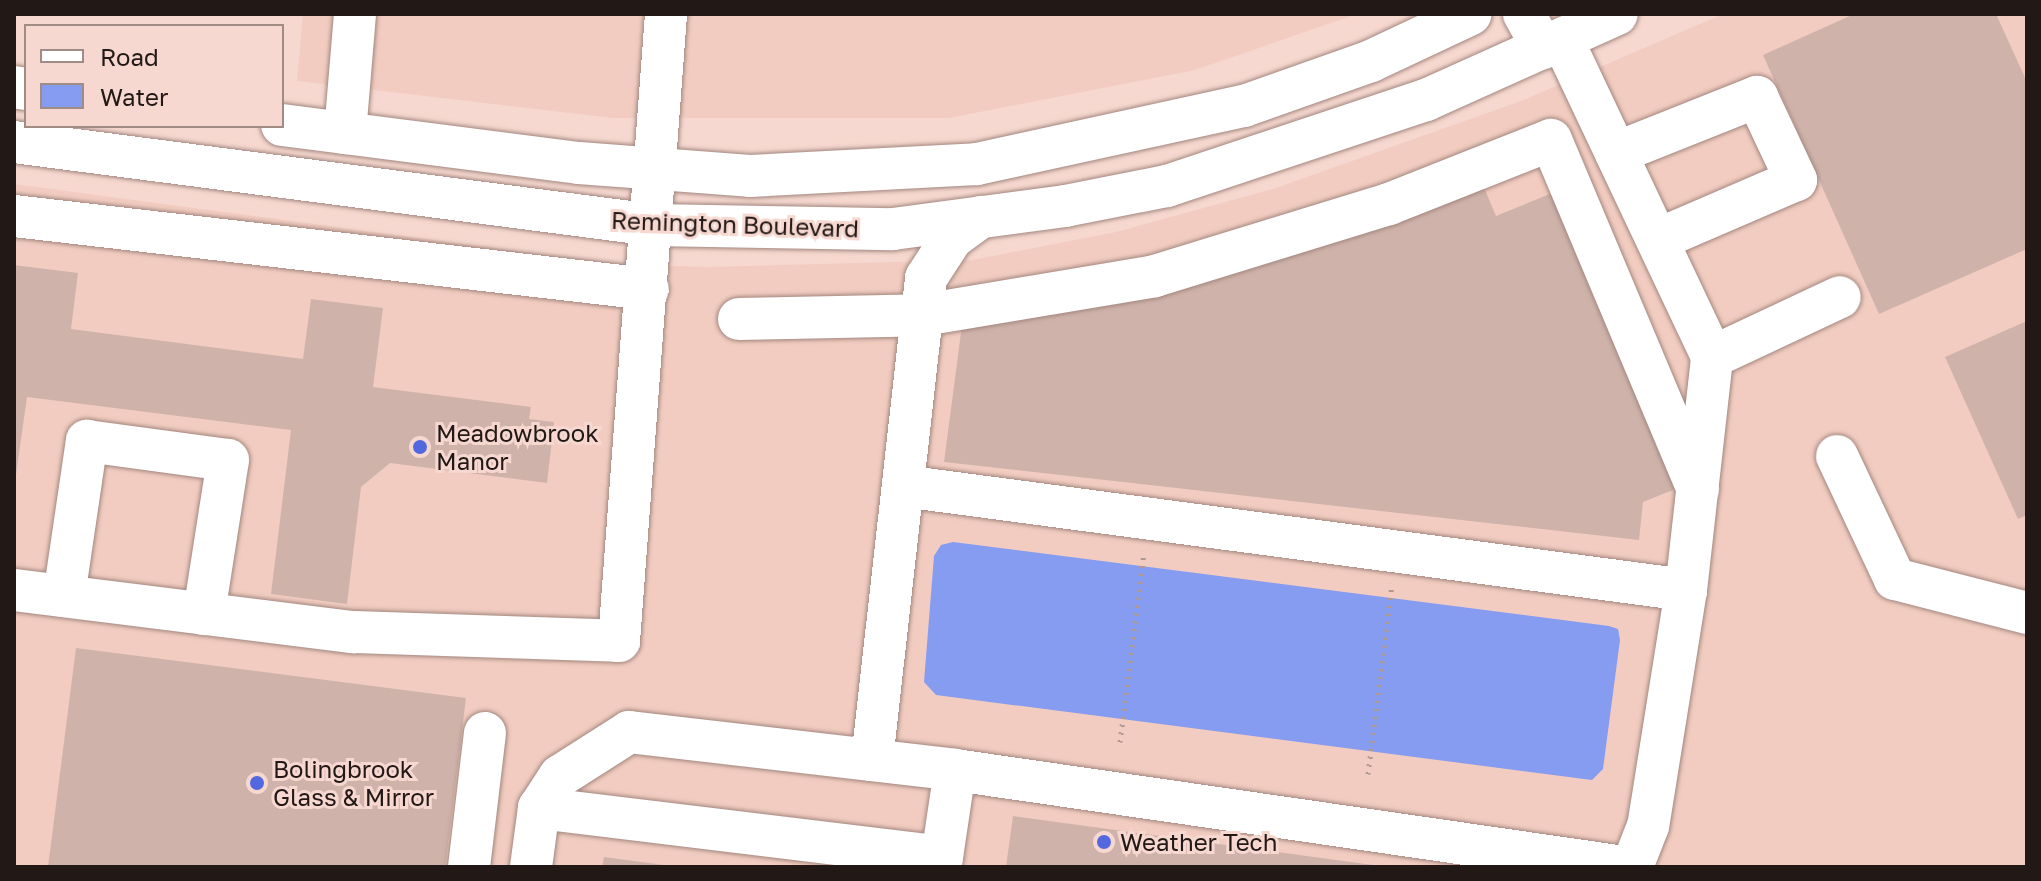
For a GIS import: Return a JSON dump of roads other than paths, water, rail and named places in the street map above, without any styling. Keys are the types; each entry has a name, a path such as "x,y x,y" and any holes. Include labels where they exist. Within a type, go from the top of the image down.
{"street":[{"path":"345,133 355,14"},
{"path":"14,590 353,632 619,641 653,225 652,168 666,14"},
{"name":"Remington Boulevard","path":"284,125 652,168 779,175 879,173 991,162 1244,106 1371,61 1471,14"},
{"path":"1569,26 1616,153 1712,357 1686,590 1648,826 1632,867"},
{"name":"Remington Boulevard","path":"14,142 653,225 876,229 981,217 1167,186 1426,100 1569,26"},
{"path":"1616,153 1757,97 1796,180 1657,240"},
{"path":"739,319 925,296 1155,276 1389,204 1551,140 1698,489"},
{"path":"14,216 648,289"},
{"path":"872,760 925,296 952,238 981,217"},
{"path":"876,229 901,247 925,296"},
{"path":"1712,357 1840,297"},
{"path":"64,596 87,441 228,460 204,614"},
{"path":"1837,456 1895,579 2027,613"},
{"path":"903,486 1686,590"},
{"path":"531,867 539,808 560,776 629,732 955,770 1624,867"},
{"path":"469,867 485,733"},
{"path":"539,808 942,857 955,770"}],"water":[{"path":"953,542 1618,629 1620,640 1603,769 1592,780 936,695 924,682 934,556 941,545"}],"place":[{"name":"Meadowbrook Manor","path":"420,447"},
{"name":"Bolingbrook Glass & Mirror","path":"257,783"},
{"name":"Weather Tech","path":"1104,842"}]}
